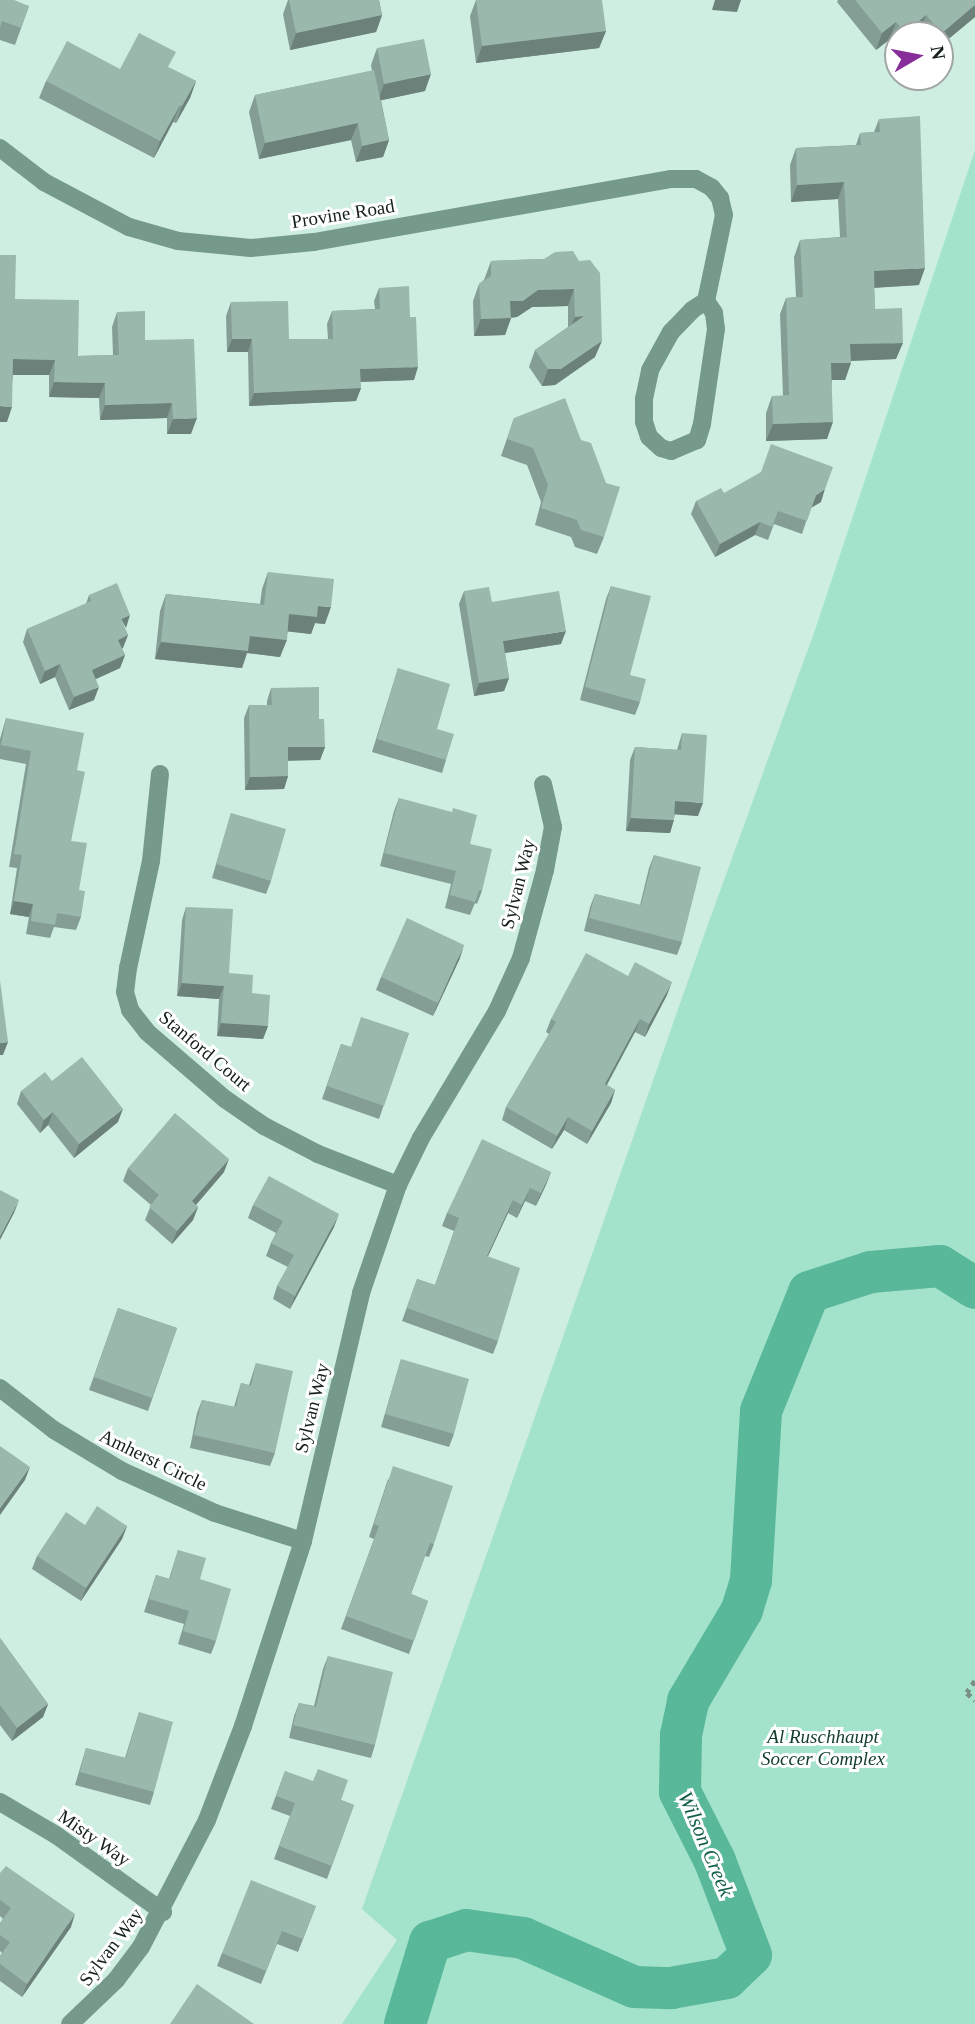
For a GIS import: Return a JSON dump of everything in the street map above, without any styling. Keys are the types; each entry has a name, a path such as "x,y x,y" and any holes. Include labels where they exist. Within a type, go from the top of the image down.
{"street":[{"name":"Provine Road","path":"0,148 44,182 129,227 178,241 227,247 251,248 314,242 671,179 696,179 712,188 720,198 724,215 706,301"},
{"path":"706,301 714,313 716,329 702,424 697,440 671,451 661,448 649,437 644,422 644,399 650,370 671,332 692,310 706,301"},
{"name":"Stanford Court","path":"160,774 151,860 128,968 125,992 130,1010 147,1032 225,1099 264,1126 318,1154 398,1185"},
{"name":"Sylvan Way","path":"70,2024 116,1980 163,1912 212,1808 243,1726 303,1541 361,1293 398,1185 421,1138 497,1011 520,958 545,870 553,827 543,784"},
{"name":"Amherst Circle","path":"0,1388 54,1430 122,1471 215,1513 303,1541"},
{"name":"Misty Way","path":"0,1802 56,1835 163,1912"}],"path":[{"path":"975,1681 967,1693 975,1700"}],"green space":[{"name":"Al Ruschhaupt Soccer Complex","path":"975,150 975,2024 342,2024 397,1940 362,1909 708,924 815,630"}],"building":[{"path":"0,0 14,0 29,6 21,28 2,21 0,27"},
{"path":"289,0 379,0 382,15 296,33"},
{"path":"476,0 602,0 606,31 482,46"},
{"path":"855,0 975,0 975,5 954,23 931,21 926,15 919,21 884,21 882,33"},
{"path":"139,33 176,52 168,67 196,81 160,141 46,81 67,41 120,69"},
{"path":"424,39 431,74 384,84 377,48"},
{"path":"374,70 389,140 362,146 358,123 265,143 255,95"},
{"path":"920,116 925,268 874,271 875,309 902,308 903,343 850,344 851,363 831,363 833,422 773,424 772,396 789,395 786,298 803,297 800,240 847,237 844,182 797,185 796,148 861,145 860,133 880,132 879,119"},
{"path":"573,251 579,261 590,260 600,273 602,341 561,369 548,369 535,350 584,316 575,317 574,289 538,290 523,301 510,301 511,318 481,319 479,284 491,276 491,261 544,259 555,252"},
{"path":"0,255 16,255 15,299 79,300 78,356 119,355 117,312 145,311 145,340 194,339 197,418 173,419 172,403 105,405 105,383 54,382 55,360 13,359 12,407 0,406"},
{"path":"409,286 410,317 416,317 418,367 360,369 361,388 254,393 252,339 232,339 231,302 288,301 289,339 333,339 332,311 380,309 379,288"},
{"path":"565,398 581,440 591,443 606,483 620,487 604,537 581,530 577,520 541,508 548,485 533,448 507,439 514,418"},
{"path":"771,444 833,467 825,489 816,495 807,521 778,511 772,527 760,522 720,544 696,501 721,488 724,493 761,472"},
{"path":"268,572 334,579 331,607 318,606 317,617 289,614 287,640 250,636 248,651 161,642 166,594 264,605"},
{"path":"117,583 130,615 121,619 128,635 118,640 125,655 92,670 99,687 74,697 60,664 45,671 27,629 91,601 89,595"},
{"path":"611,586 651,596 630,675 646,679 640,702 585,687"},
{"path":"489,587 492,602 559,591 566,631 503,641 509,678 479,683 464,591"},
{"path":"398,668 450,684 437,729 454,734 446,760 377,739"},
{"path":"319,687 319,719 324,719 325,747 288,747 288,776 250,777 249,705 272,705 271,688"},
{"path":"6,718 84,733 77,770 85,772 71,841 87,843 79,890 85,891 81,917 57,913 55,925 31,921 33,904 14,901 22,855 14,854 31,751 1,745"},
{"path":"682,733 707,735 703,803 675,801 674,820 631,818 635,747 681,750"},
{"path":"399,798 452,812 453,808 477,815 470,844 492,849 482,891 479,890 475,902 450,895 456,871 384,853"},
{"path":"231,813 286,829 271,881 216,864"},
{"path":"654,855 701,867 682,942 589,918 595,894 641,905"},
{"path":"186,907 233,909 229,973 253,975 252,993 270,995 268,1026 221,1023 224,986 182,983"},
{"path":"407,918 464,945 438,1003 381,977"},
{"path":"586,953 628,976 635,962 672,982 649,1024 640,1019 605,1084 615,1090 592,1131 568,1117 557,1136 506,1107 556,1022 551,1019"},
{"path":"0,980 8,1042 0,1043"},
{"path":"361,1017 409,1033 384,1106 327,1086 341,1044 351,1047"},
{"path":"82,1057 123,1109 79,1144 53,1112 44,1120 21,1091 45,1072 52,1081"},
{"path":"175,1113 229,1159 192,1201 198,1207 177,1231 149,1207 159,1195 128,1168"},
{"path":"482,1139 551,1172 541,1193 530,1188 522,1205 513,1200 487,1256 520,1268 498,1341 407,1308 417,1279 435,1285 459,1218 447,1213"},
{"path":"269,1176 339,1214 295,1296 277,1286 294,1255 271,1243 283,1221 253,1205"},
{"path":"0,1190 19,1200 0,1236"},
{"path":"118,1308 177,1328 152,1398 94,1377"},
{"path":"401,1359 469,1379 454,1434 385,1414"},
{"path":"256,1363 293,1371 275,1453 194,1435 202,1400 236,1407 241,1383 251,1386"},
{"path":"0,1446 30,1467 0,1508"},
{"path":"393,1466 453,1486 434,1544 430,1543 411,1594 428,1601 414,1641 346,1616 379,1526 374,1524"},
{"path":"97,1506 127,1526 86,1588 37,1556 66,1512 85,1525"},
{"path":"178,1550 206,1558 200,1579 231,1589 216,1641 183,1631 189,1611 149,1599 156,1575 170,1579"},
{"path":"0,1638 48,1704 17,1728 0,1705"},
{"path":"328,1656 393,1672 375,1745 293,1725 299,1703 316,1707"},
{"path":"139,1712 173,1722 154,1792 80,1772 86,1748 126,1758"},
{"path":"318,1769 348,1780 341,1800 354,1805 332,1866 279,1846 295,1803 276,1796 285,1771 313,1781"},
{"path":"6,1866 75,1914 27,1984 0,1964 0,1956 10,1942 0,1935 0,1923 11,1908 0,1900 0,1873"},
{"path":"251,1880 316,1906 303,1939 282,1931 266,1971 222,1953"},
{"path":"197,1984 254,2024 170,2024"}],"waterway":[{"name":"Wilson Creek","path":"405,2024 430,1942 466,1930 523,1938 634,1987 671,1988 727,1978 751,1955 715,1861 680,1792 681,1735 688,1701 742,1610 751,1580 761,1411 809,1292 871,1272 940,1266 975,1288"}]}
